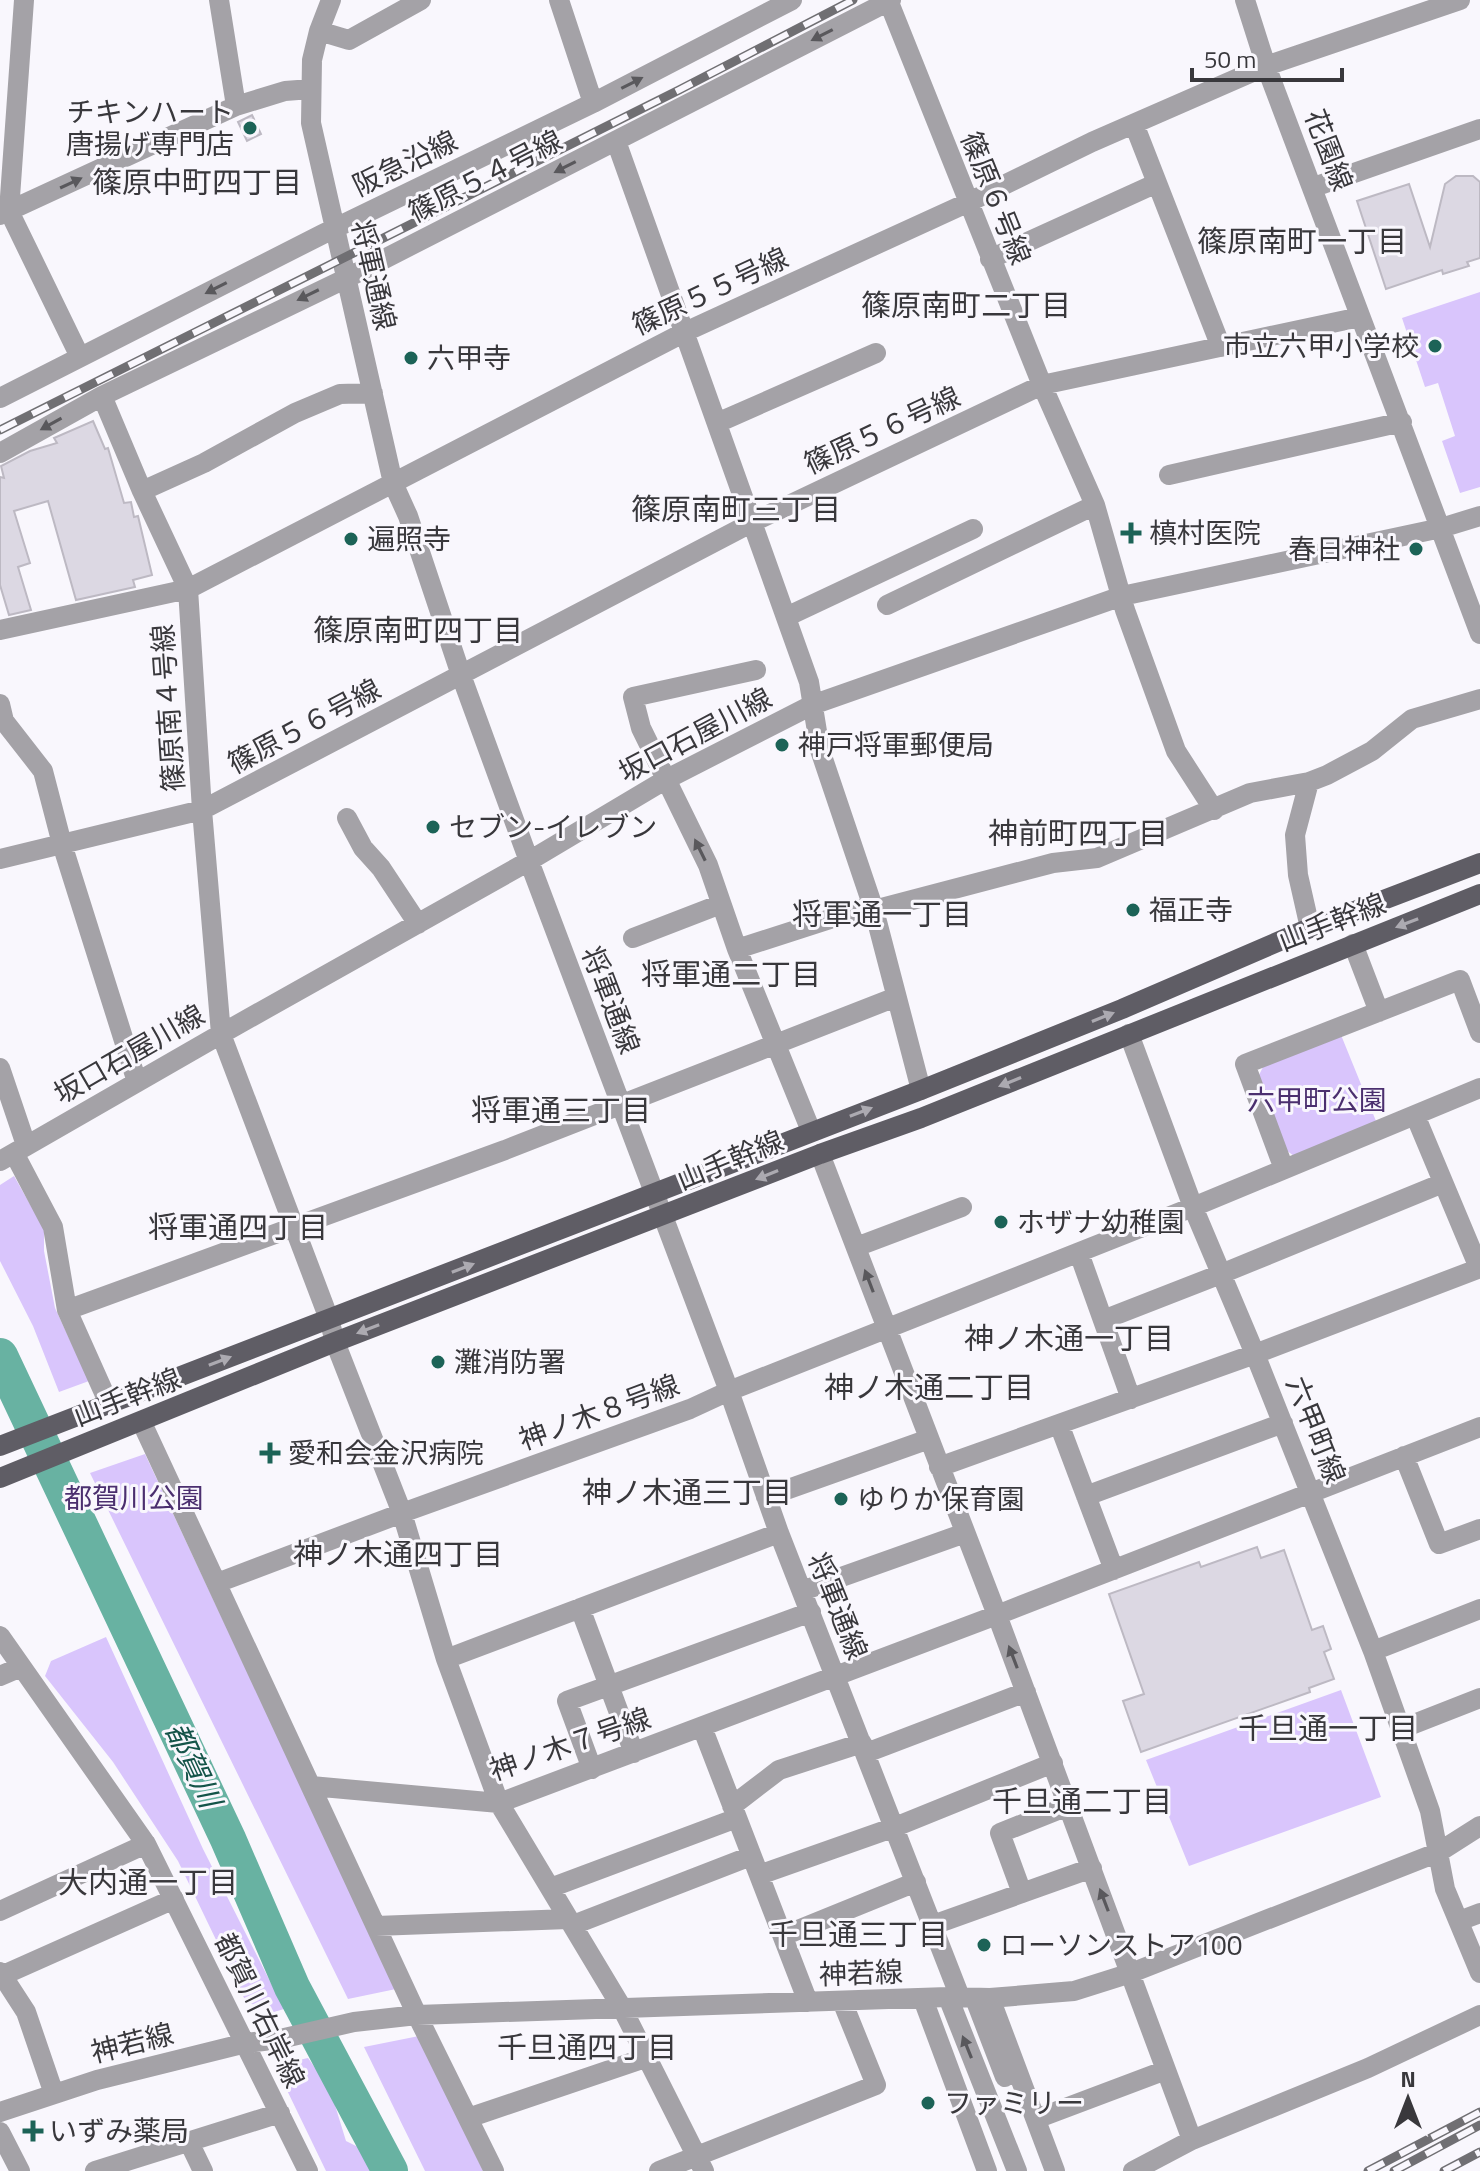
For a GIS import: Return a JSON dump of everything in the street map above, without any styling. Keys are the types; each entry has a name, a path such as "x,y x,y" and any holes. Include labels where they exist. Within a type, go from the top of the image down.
{"main road":[{"name":"山手幹線","path":"2,1440 109,1404 921,1090 1122,1009 1310,928 1480,863"},
{"name":"山手幹線","path":"8,1475 335,1342 820,1154 921,1118 1480,894"}],"street":[{"path":"24,0 9,101 4,213 80,357"},
{"path":"219,0 236,106"},
{"name":"将軍通線","path":"331,0 312,60 311,123 393,483 408,516 461,675 529,861 729,1391 779,1533 933,1925 968,1998 1041,2171"},
{"path":"319,31 349,40 421,0"},
{"path":"559,0 593,103"},
{"name":"阪急沿線","path":"0,398 335,228 593,103 792,0"},
{"name":"篠原５４号線","path":"0,453 102,396 347,278 889,0"},
{"name":"篠原６号線","path":"889,0 967,203 1095,505 1122,596 1176,751 1214,810"},
{"name":"花園線","path":"1245,0 1266,66 1480,634"},
{"name":"篠原５５号線","path":"0,630 188,589 685,332 1134,124 1266,66 1460,0"},
{"path":"4,213 236,106 285,91 311,89"},
{"path":"1134,124 1221,347"},
{"path":"1314,187 1480,129"},
{"path":"616,141 809,682 820,750 874,910 921,1090"},
{"path":"990,259 1157,183"},
{"name":"篠原５６号線","path":"0,859 202,810 753,522 1042,385 1360,317"},
{"path":"717,423 876,353"},
{"path":"142,491 204,463 306,408 340,394 373,393"},
{"name":"篠原南４号線","path":"102,396 188,589 221,1034 402,1513 446,1659 499,1803 622,2008 701,2163"},
{"path":"1169,475 1402,422"},
{"path":"887,605 1095,505"},
{"name":"坂口石屋川線","path":"13,1153 529,861 665,780 812,705 1122,596 1441,528 1480,516"},
{"path":"786,617 973,529"},
{"path":"756,670 633,697 641,728 708,865 737,949 811,1131"},
{"path":"737,949 861,909 874,910 1053,863 1097,858 1250,793 1309,782 1327,775 1372,751 1412,719 1480,699"},
{"path":"0,704 4,721 43,771 62,844 137,1082"},
{"path":"1309,782 1295,835 1298,875 1310,928"},
{"path":"347,818 363,848 381,868 418,924"},
{"path":"633,938 721,904"},
{"path":"1353,944 1379,1012"},
{"path":"1284,1169 1245,1064 1460,980 1480,1033"},
{"path":"67,1310 295,1227 896,997"},
{"name":"六甲町線","path":"1129,1034 1193,1207 1373,1651 1430,1811 1445,1889 1480,1973"},
{"path":"0,1068 13,1153 53,1227 67,1310 109,1404"},
{"name":"神ノ木８号線","path":"217,1583 690,1409 1480,1088"},
{"path":"939,1467 1255,1354 1479,1268 1415,1115"},
{"path":"820,1154 1053,1763 1192,2140"},
{"path":"1103,1320 1443,1183"},
{"path":"856,1247 962,1207"},
{"path":"1079,1253 1131,1399"},
{"path":"142,1423 417,2015 494,2171"},
{"path":"1086,1496 1283,1423"},
{"path":"1059,1424 1114,1570"},
{"name":"神ノ木７号線","path":"311,1786 499,1803 836,1677 1480,1427"},
{"path":"766,1497 929,1439"},
{"path":"1404,1456 1439,1544 1480,1529"},
{"path":"446,1659 779,1533"},
{"path":"802,1591 965,1533"},
{"path":"580,1608 634,1753"},
{"path":"1373,1651 1480,1609"},
{"path":"592,1769 567,1701 811,1612"},
{"name":"都賀川右岸線","path":"0,1636 146,1844 308,2171"},
{"path":"0,1676 21,1667"},
{"path":"550,1888 734,1812 779,1770 864,1748 1026,1692"},
{"path":"1401,1729 1480,1698"},
{"path":"702,1727 808,2002"},
{"path":"376,1926 570,1922 895,1827 1053,1763"},
{"path":"1022,1893 1000,1833 1068,1806"},
{"name":"神若線","path":"0,2112 97,2080 246,2043 280,2039 354,2022 417,2015 968,1998 1074,1991 1131,1973 1439,1852 1480,1826"},
{"path":"0,1911 146,1844"},
{"path":"933,1925 1092,1868"},
{"path":"783,1936 916,1882"},
{"path":"54,2094 26,2012 0,1974 174,1899"},
{"path":"1459,1921 1480,1913"},
{"path":"968,1998 1036,2119 1055,2171"},
{"path":"968,1998 1017,2171"},
{"path":"923,1999 987,2171"},
{"path":"659,2171 701,2163 876,2085 842,2001"},
{"path":"1133,2171 1192,2140 1368,2068 1480,2015"},
{"path":"468,2118 648,2057"},
{"path":"1036,2119 1166,2070"},
{"path":"95,2171 280,2113"},
{"path":"0,2132 20,2171"},
{"path":"189,2142 203,2171"}],"green space":[{"path":"1480,292 1480,487 1460,493 1442,441 1455,436 1438,383 1425,387 1402,318"},
{"name":"六甲町公園","path":"1341,1035 1378,1126 1298,1159 1286,1150 1258,1077 1264,1065"},
{"path":"14,1176 44,1229 44,1251 55,1308 89,1381 59,1392 33,1326 0,1261 0,1185"},
{"name":"都賀川公園","path":"145,1454 396,1989 348,1999 90,1473"},
{"path":"106,1637 203,1849 284,2009 274,2012 246,2002 178,1861 113,1762 45,1676 51,1661"},
{"path":"1341,1690 1381,1797 1189,1866 1146,1760"},
{"path":"419,2036 483,2171 425,2171 364,2047"},
{"path":"308,2058 330,2089 346,2141 362,2149 373,2171 326,2171 283,2082 299,2060"}],"building":[{"name":"チキンハート 唐揚げ専門店","path":"252,115 261,134 247,141 238,122"},
{"path":"1456,176 1473,176 1480,182 1480,258 1467,262 1469,266 1443,274 1442,270 1386,289 1357,201 1409,184 1430,247 1445,184"},
{"path":"93,421 105,449 108,448 124,503 131,502 134,517 138,516 152,575 133,580 135,587 76,600 48,501 14,511 30,563 18,567 31,610 9,615 0,585 0,477 4,478 1,466 30,451 57,443 54,438"},
{"path":"1257,1547 1261,1558 1284,1550 1312,1630 1323,1626 1331,1649 1324,1652 1334,1679 1309,1688 1310,1692 1141,1752 1123,1701 1144,1694 1109,1594 1199,1562 1201,1567"}],"waterway":[{"name":"都賀川","path":"0,1356 228,1839 292,1987 390,2171"}],"railway":[{"path":"0,430 853,0"},
{"path":"1368,2171 1480,2112"},
{"path":"1394,2171 1480,2125"},
{"path":"1444,2171 1480,2152"}],"place":[{"name":"チキンハート 唐揚げ専門店","path":"250,128"},
{"name":"市立六甲小学校","path":"1435,346"},
{"name":"六甲寺","path":"411,358"},
{"name":"槙村医院","path":"1131,533"},
{"name":"遍照寺","path":"351,539"},
{"name":"春日神社","path":"1416,549"},
{"name":"神戸将軍郵便局","path":"782,745"},
{"name":"セブン-イレブン","path":"433,827"},
{"name":"福正寺","path":"1133,910"},
{"name":"ホザナ幼稚園","path":"1001,1222"},
{"name":"灘消防署","path":"438,1362"},
{"name":"愛和会金沢病院","path":"270,1453"},
{"name":"ゆりか保育園","path":"841,1499"},
{"name":"ローソンストア100","path":"984,1945"},
{"name":"ファミリー","path":"928,2103"},
{"name":"いずみ薬局","path":"33,2131"}],"district":[{"name":"篠原中町四丁目","path":"197,183"},
{"name":"篠原南町一丁目","path":"1302,242"},
{"name":"篠原南町二丁目","path":"966,306"},
{"name":"篠原南町三丁目","path":"736,510"},
{"name":"篠原南町四丁目","path":"418,631"},
{"name":"神前町四丁目","path":"1078,834"},
{"name":"将軍通一丁目","path":"882,915"},
{"name":"将軍通二丁目","path":"731,975"},
{"name":"将軍通三丁目","path":"561,1111"},
{"name":"将軍通四丁目","path":"238,1228"},
{"name":"神ノ木通一丁目","path":"1069,1339"},
{"name":"神ノ木通二丁目","path":"929,1388"},
{"name":"神ノ木通三丁目","path":"687,1493"},
{"name":"神ノ木通四丁目","path":"398,1555"},
{"name":"千旦通一丁目","path":"1328,1729"},
{"name":"千旦通二丁目","path":"1082,1802"},
{"name":"大内通一丁目","path":"148,1883"},
{"name":"千旦通三丁目","path":"858,1935"},
{"name":"千旦通四丁目","path":"587,2048"}]}
